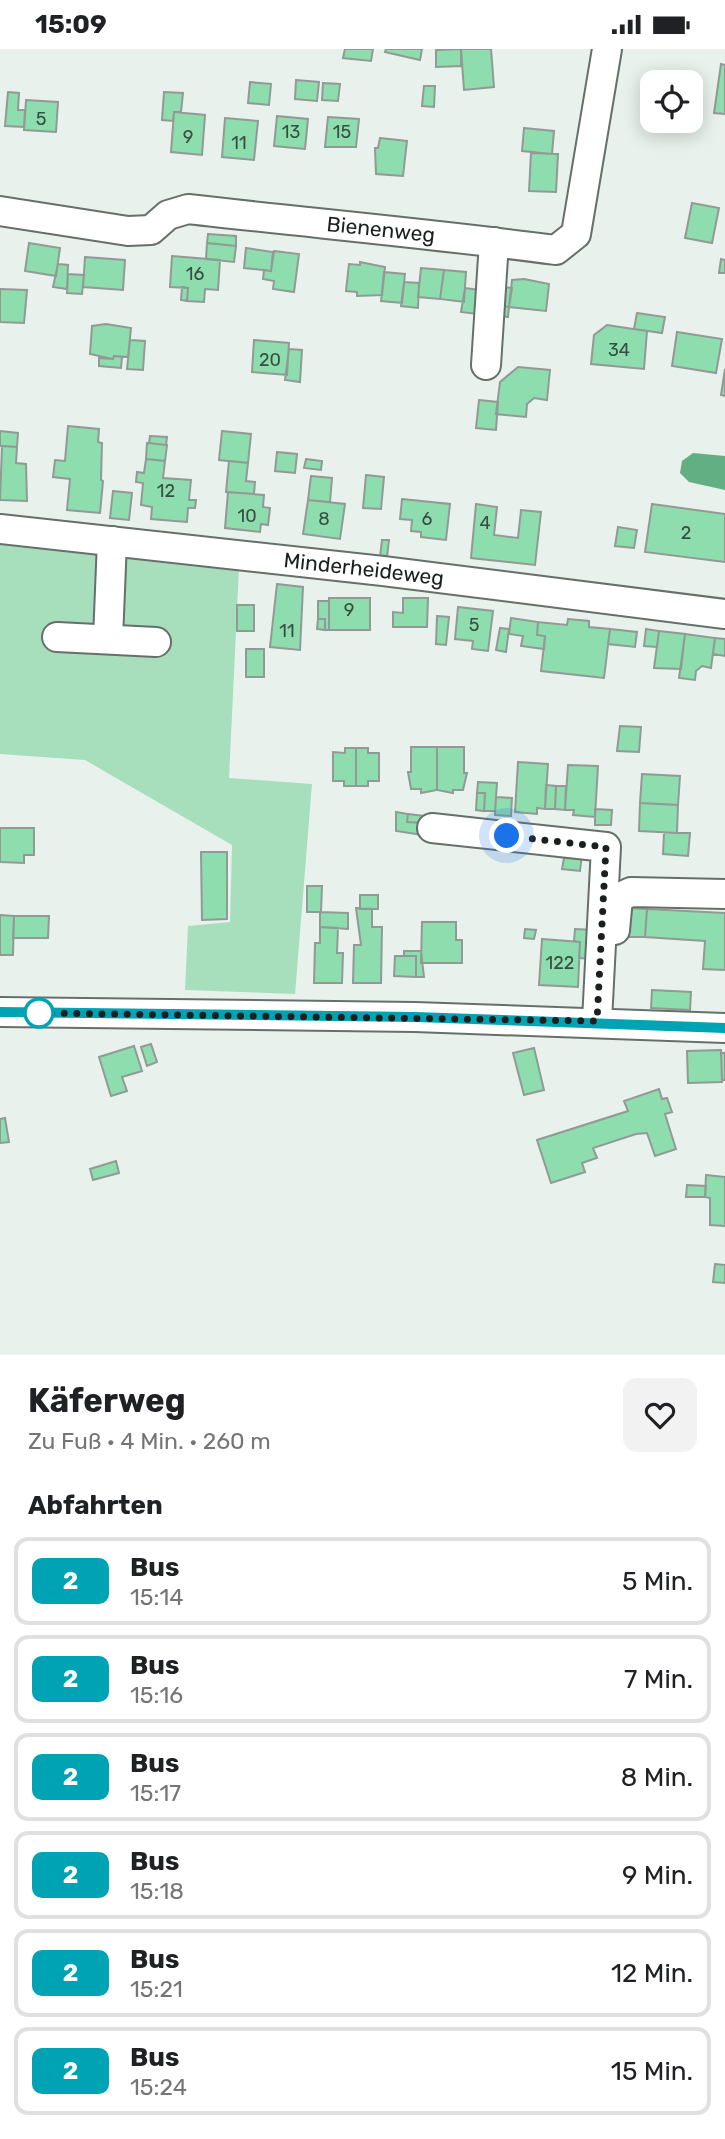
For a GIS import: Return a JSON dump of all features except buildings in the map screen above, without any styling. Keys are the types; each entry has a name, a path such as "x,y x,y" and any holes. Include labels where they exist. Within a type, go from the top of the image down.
{"street":[{"name":"Bienenweg","path":"0,211 128,231 151,230 168,215 188,209 556,250 576,234 607,49"},
{"path":"486,365 494,242"},
{"name":"Minderheideweg","path":"0,529 383,571 725,614"},
{"path":"108,639 112,541"},
{"path":"57,637 156,642"},
{"path":"432,828 606,847 605,1022"},
{"path":"605,1022 618,898 631,892 725,894"},
{"path":"0,1012 605,1022 725,1028"}],"shaded area":[{"path":"693,453 725,456 725,490 689,482 680,473 682,461"},
{"path":"0,539 239,568 229,778 312,784 295,994 185,990 188,926 230,922 232,845 85,760 0,754"}],"bus line":[{"name":"2","path":"0,1012 597,1021 725,1028"}],"route":[{"path":"39,1013 597,1021 606,847 507,836"}]}
